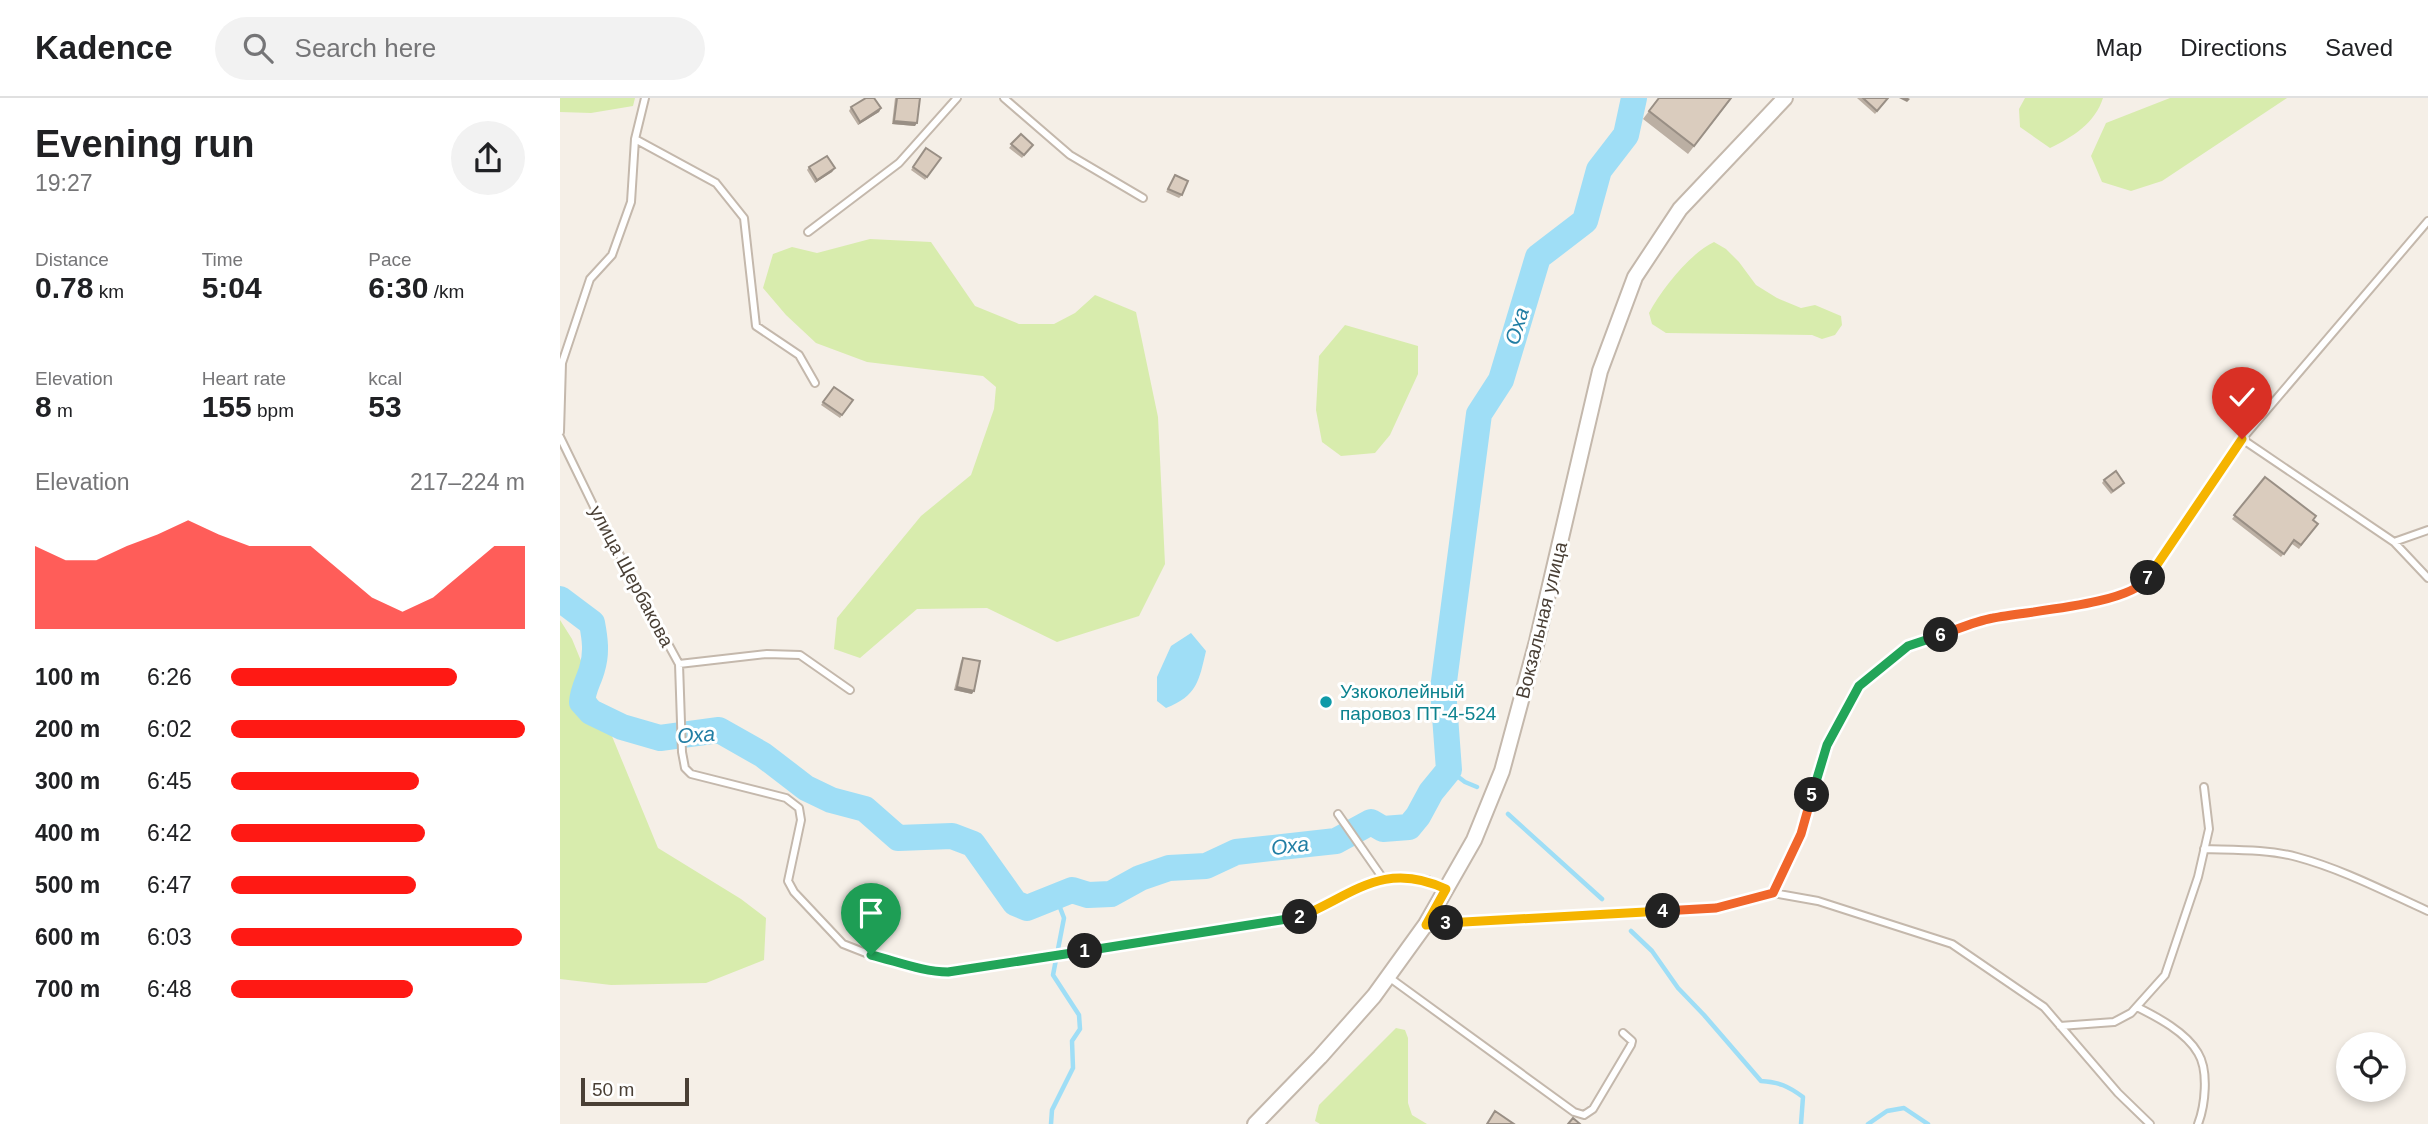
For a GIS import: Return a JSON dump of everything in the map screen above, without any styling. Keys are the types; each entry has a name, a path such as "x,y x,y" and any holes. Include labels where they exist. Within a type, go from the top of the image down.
{"street":[{"name":"Вокзальная улица","path":"1255,1124 1374,996 1426,925 1474,840 1502,771 1537,641 1600,371 1635,277 1680,209 1785,98"}],"lane":[{"path":"560,432 562,363 590,279 612,255 631,202 635,139 645,98"},
{"path":"808,232 899,163 957,98"},
{"path":"1004,98 1070,155 1143,198"},
{"path":"635,139 716,183 744,218 756,326 799,355 815,383"},
{"path":"1773,893 1801,834 1827,745 1859,686 1908,646 1989,618 2115,598 2142,585 2242,439 2428,221"},
{"name":"улица Щербакова","path":"560,437 597,513 679,664 767,654 800,655 849,690"},
{"path":"2242,439 2394,542 2428,578"},
{"path":"2394,542 2428,530"},
{"path":"679,664 680,724 685,768 691,774 786,798 799,808 801,820 788,881 794,892 843,944 871,955 931,972 948,972 1296,918 1362,885 1384,880 1428,880 1446,889"},
{"path":"2060,1026 2114,1022 2131,1013 2165,975 2198,877 2209,829 2204,787"},
{"path":"1338,814 1384,880"},
{"path":"2204,849 2296,857 2354,878 2428,911"},
{"path":"1426,925 1716,908 1773,893 1818,901 1952,944 2043,1007 2118,1093 2150,1124"},
{"path":"1388,977 1574,1112 1584,1115 1593,1109 1631,1045 1632,1041 1623,1033"},
{"path":"2137,1007 2157,1017 2199,1053 2204,1079 2198,1124"}],"green space":[{"path":"560,98 635,98 633,106 591,113 560,112"},
{"path":"2025,98 2103,98 2089,122 2050,148 2020,127 2019,109"},
{"path":"2170,98 2287,98 2162,181 2131,191 2102,182 2091,156 2106,123"},
{"path":"870,239 931,242 975,306 1019,324 1054,324 1075,313 1095,295 1136,312 1158,417 1165,564 1139,616 1057,642 987,608 917,609 860,658 834,649 837,618 921,516 971,475 994,409 996,387 983,376 867,362 816,343 786,315 763,288 773,254 792,247 817,253"},
{"path":"1714,242 1739,262 1756,285 1777,298 1801,308 1815,305 1841,316 1842,325 1835,335 1822,339 1812,335 1666,333 1652,324 1649,313 1661,293 1686,263"},
{"path":"1345,325 1418,346 1418,374 1390,435 1375,453 1341,456 1322,442 1316,410 1319,356"},
{"path":"560,620 572,639 658,848 741,899 766,918 764,960 706,983 611,985 560,979"},
{"path":"1396,1028 1405,1030 1408,1038 1408,1103 1412,1115 1427,1124 1320,1124 1315,1121 1319,1105"}],"water":[{"path":"1191,633 1206,651 1198,679 1190,693 1166,708 1157,701 1157,677 1171,646"}],"building":[{"path":"866,98 874,98 881,108 860,122 851,107"},
{"path":"897,98 920,98 917,123 894,121"},
{"path":"1659,98 1731,98 1694,146 1649,111"},
{"path":"1863,98 1888,98 1877,111"},
{"path":"1021,134 1033,145 1024,155 1011,144"},
{"path":"926,148 941,158 927,177 913,167"},
{"path":"827,156 835,168 817,180 809,167"},
{"path":"1175,175 1188,181 1182,195 1168,189"},
{"path":"834,387 853,400 842,415 823,402"},
{"path":"2116,471 2124,483 2113,491 2104,480"},
{"path":"2265,477 2316,516 2313,520 2318,524 2301,545 2294,540 2284,554 2234,515"},
{"path":"963,658 980,661 974,691 957,687"},
{"path":"1495,1111 1514,1124 1487,1124"},
{"path":"1573,1118 1580,1124 1568,1124"}],"waterway":[{"name":"Оха","path":"560,599 592,623 595,657 582,702 591,712 622,727 660,738 719,730 763,755 806,788 831,800 865,809 898,838 952,836 973,844 1015,903 1027,908 1072,890 1088,895 1111,894 1140,878 1169,868 1206,866 1236,852 1336,841 1371,822 1383,829 1409,827 1449,770 1443,689 1479,414 1501,380 1538,257 1585,221 1599,170 1626,135 1634,98"},
{"path":"1449,770 1477,787"},
{"path":"1508,814 1602,899"},
{"path":"1051,1124 1052,1110 1073,1068 1072,1041 1080,1029 1079,1015 1053,975 1064,918 1056,897"},
{"path":"1631,931 1652,951 1678,988 1761,1081 1783,1085 1803,1097 1801,1124"},
{"path":"1868,1124 1887,1111 1904,1108 1928,1124"}],"place":[{"name":"Узкоколейный паровоз ПТ-4-524","path":"1326,702"}],"route":[{"path":"871,955 931,972 948,972 1296,918 1362,885 1388,879 1428,880 1446,889 1426,925 1716,908 1773,893 1801,834 1827,745 1859,686 1908,646 1989,618 2115,598 2142,585 2242,439"}]}
